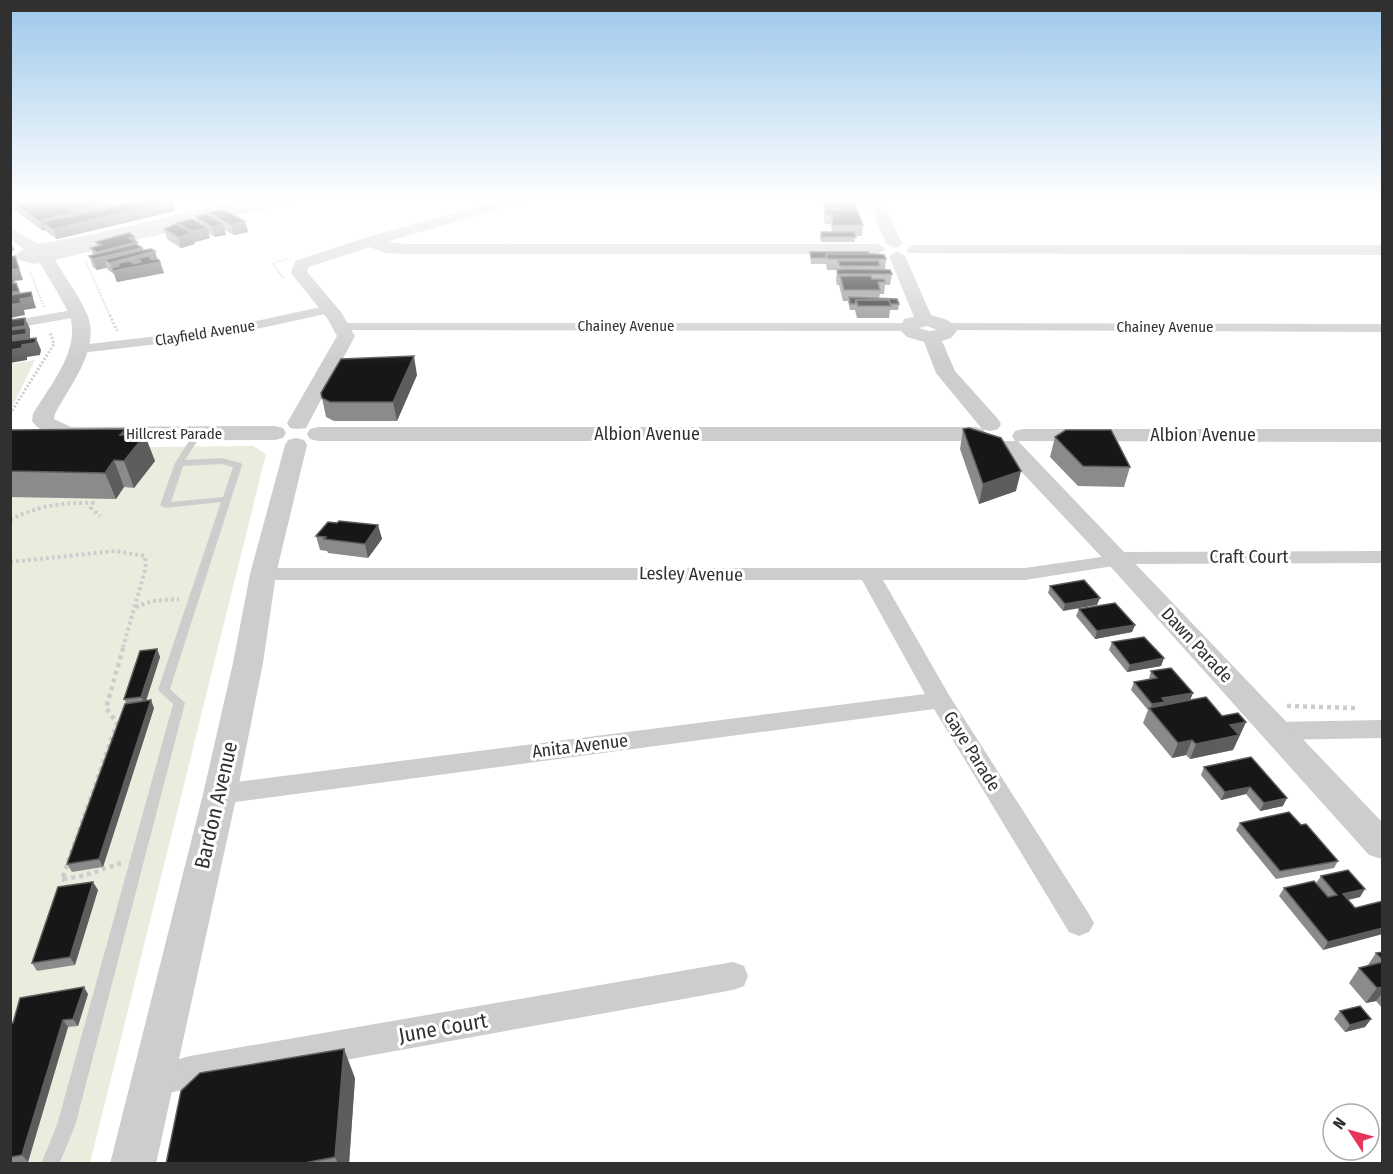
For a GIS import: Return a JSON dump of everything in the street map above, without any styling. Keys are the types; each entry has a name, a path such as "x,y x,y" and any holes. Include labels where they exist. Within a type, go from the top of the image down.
{"street":[{"path":"326,255 306,261 298,267 299,273 343,327"},
{"path":"898,255 946,373 983,429"},
{"name":"Hillcrest Parade","path":"36,256 78,313 82,328 80,349 44,414 43,421 48,426 56,431 70,434 274,434 274,437 281,443 297,434"},
{"name":"Clayfield Avenue","path":"80,349 219,333 330,309"},
{"path":"10,325 78,313"},
{"name":"Chainey Avenue","path":"343,327 1383,328"},
{"name":"Bardon Avenue","path":"133,1164 219,794 248,663 263,574 297,434 346,336 343,327"},
{"name":"Albion Avenue","path":"297,434 309,442 318,434 983,429 985,441 1383,435"},
{"name":"Dawn Parade","path":"1017,441 1117,559 1281,718 1383,845"},
{"name":"Craft Court","path":"1117,559 1383,557"},
{"name":"Lesley Avenue","path":"263,574 580,573 870,576 1025,574 1117,559"},
{"name":"Gaye Parade","path":"870,576 940,700 1079,923"},
{"name":"Anita Avenue","path":"219,794 940,700"},
{"path":"1281,718 1383,729"},
{"name":"June Court","path":"153,1081 190,1072 733,976"}],"lane":[{"path":"198,434 179,463 165,505 227,500"},
{"path":"50,1164 66,1126 179,703 164,690 238,465 221,461 179,463"}],"path":[{"path":"83,255 117,332 111,336"},
{"path":"36,256 45,310 42,312"},
{"path":"10,414 54,344 48,326"},
{"path":"10,520 27,510 45,504 75,502 93,503 92,508 100,516"},
{"path":"10,562 116,551 135,552 145,556 146,567 106,708 117,723 62,879 92,873 138,855"},
{"path":"135,607 153,601 195,598"},
{"path":"1281,718 1360,708"}],"shaded area":[{"path":"35,360 13,405 11,409 11,364"},
{"path":"11,441 59,448 253,446 266,454 90,1163 11,1163"}],"building":[{"path":"94,255 112,255 93,259 89,256"},
{"path":"124,255 141,255 110,263 104,260"},
{"path":"810,255 826,255 826,258 811,258"},
{"path":"826,255 882,255 886,259 828,259"},
{"path":"15,256 19,269 10,270 10,257"},
{"path":"149,256 152,260 158,259 160,262 113,271 112,268 119,266 118,263 131,261 133,264 141,262 138,258"},
{"path":"838,261 878,261 880,266 840,266"},
{"path":"837,270 890,270 892,274 838,274"},
{"path":"840,276 871,276 872,279 884,279 885,282 878,282 880,290 844,290"},
{"path":"16,283 19,291 10,293 10,284"},
{"path":"31,292 32,297 20,299 21,303 10,305 10,295"},
{"path":"849,297 897,299 899,304 890,304 889,300 856,300 855,304 850,304"},
{"path":"856,300 889,300 891,306 858,306"},
{"path":"25,318 25,326 10,328 10,320"},
{"path":"26,328 26,334 10,336 10,330"},
{"path":"36,338 35,343 10,350 10,341"},
{"path":"414,356 393,402 330,402 322,398 321,393 341,359"},
{"path":"969,428 1001,438 1021,471 983,484 963,429"},
{"path":"126,429 120,435 145,435 124,461 114,460 105,473 10,471 10,430"},
{"path":"1066,430 1111,430 1130,467 1083,466 1055,437"},
{"path":"339,521 378,525 365,544 316,536 328,522 337,523"},
{"path":"1084,580 1100,598 1065,604 1050,586"},
{"path":"1115,603 1135,625 1097,631 1079,609"},
{"path":"1144,637 1164,658 1130,665 1112,642"},
{"path":"157,649 141,697 124,699 140,651"},
{"path":"1171,668 1193,693 1162,698 1165,702 1152,704 1134,682 1157,678 1151,671"},
{"path":"1206,697 1222,716 1238,713 1246,722 1230,725 1239,735 1196,744 1192,740 1178,743 1149,708"},
{"path":"151,700 99,859 67,864 125,704"},
{"path":"1251,757 1287,798 1264,803 1250,787 1225,792 1204,767"},
{"path":"1289,812 1301,825 1306,824 1338,861 1280,871 1240,823"},
{"path":"1348,870 1365,889 1343,894 1355,908 1383,901 1383,928 1328,942 1284,888 1314,881 1328,897 1337,895 1321,876"},
{"path":"93,882 70,957 32,963 58,887"},
{"path":"1383,952 1383,960 1376,953"},
{"path":"1383,962 1383,987 1377,988 1359,968"},
{"path":"84,987 73,1019 63,1020 22,1155 10,1157 10,1023 13,1023 20,998"},
{"path":"1360,1006 1371,1019 1350,1025 1340,1011"},
{"path":"344,1049 335,1157 299,1164 166,1164 181,1091 200,1073"}]}
